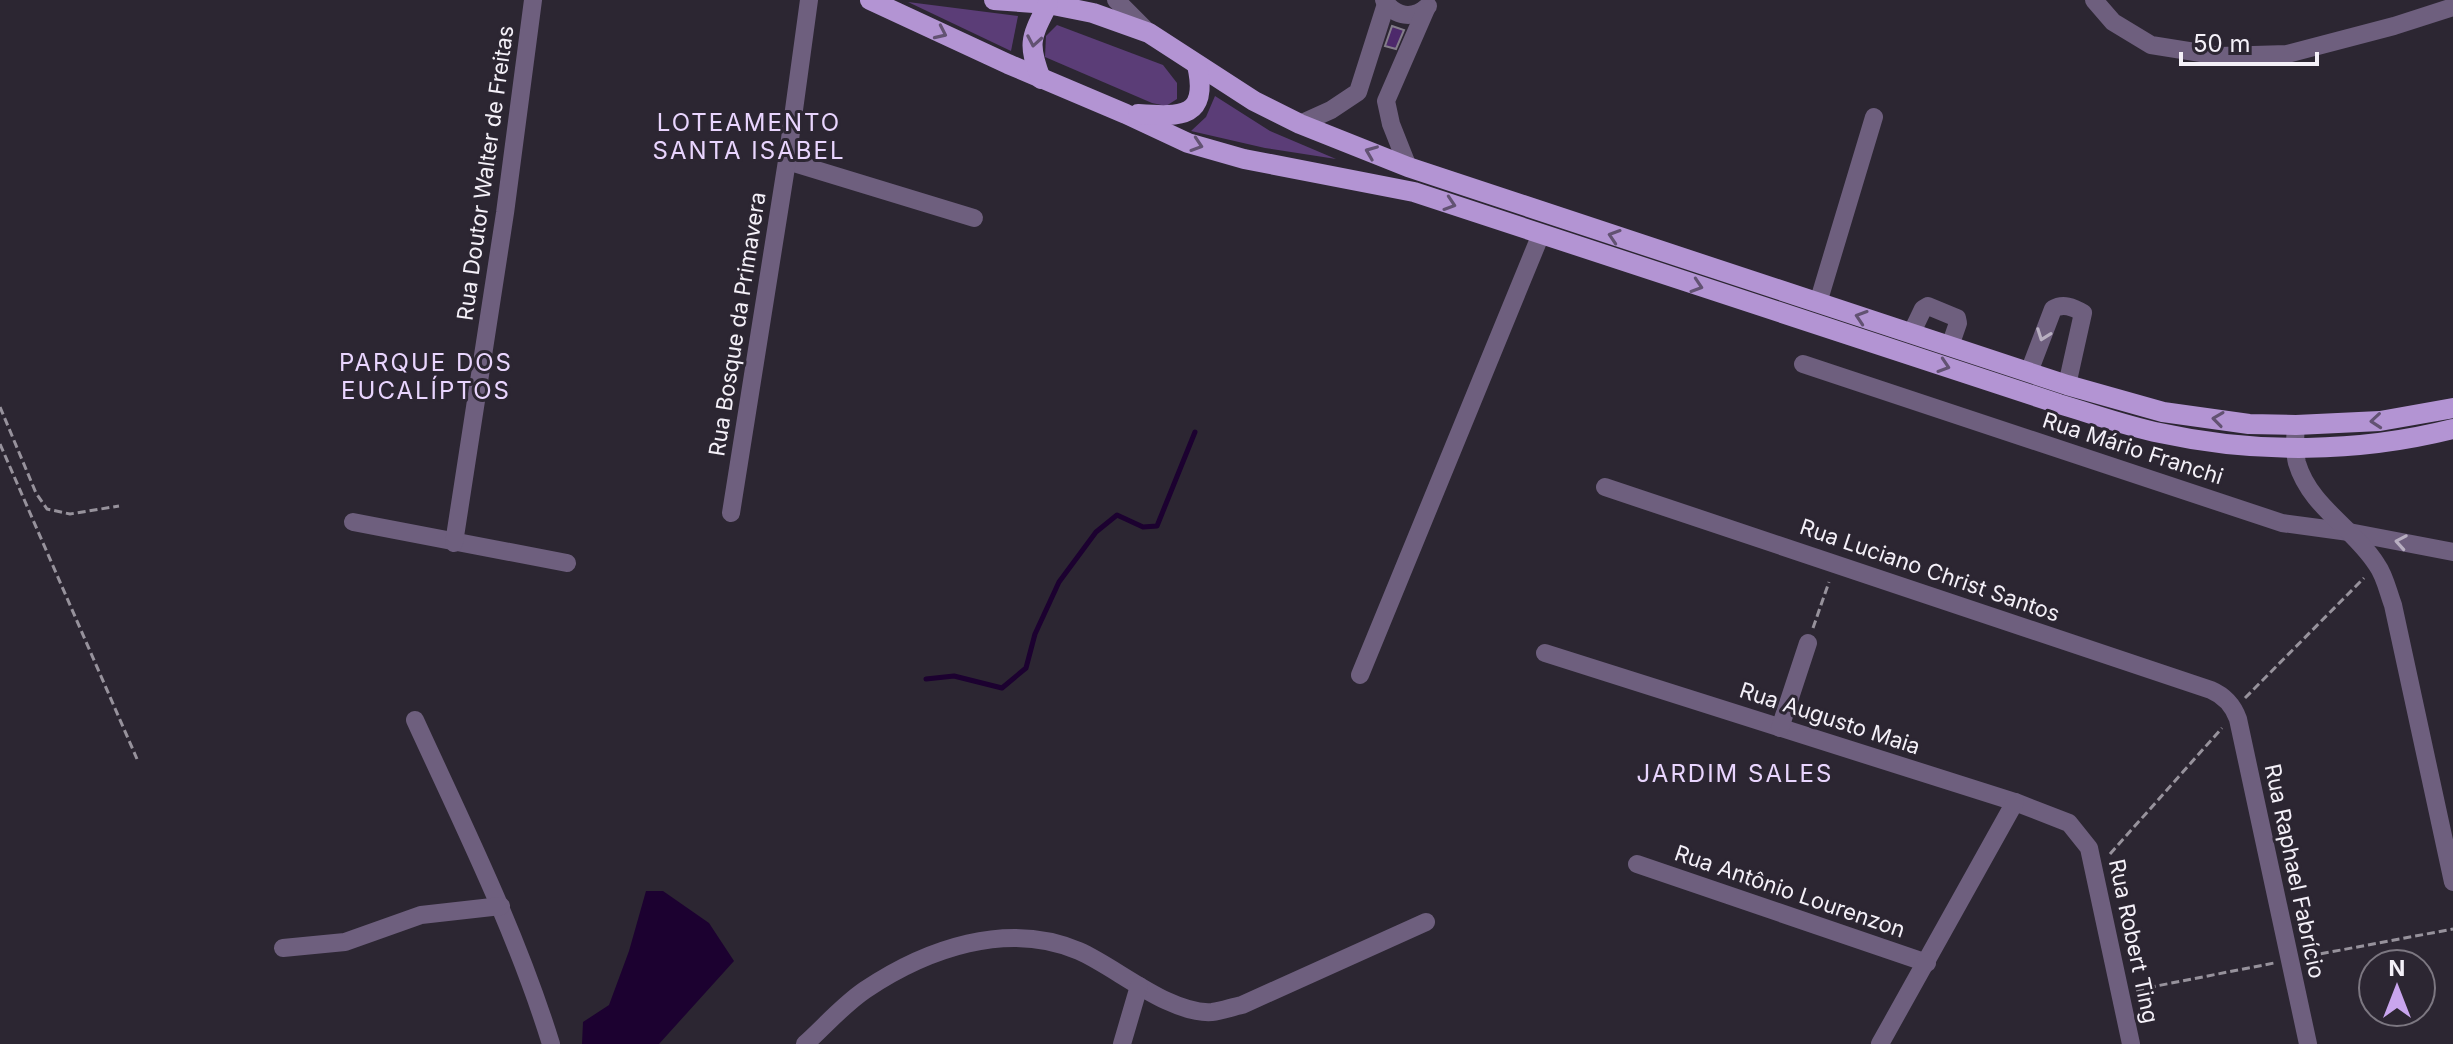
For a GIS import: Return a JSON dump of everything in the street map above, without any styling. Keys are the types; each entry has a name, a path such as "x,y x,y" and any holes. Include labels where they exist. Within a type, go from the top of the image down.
{"main road":[{"path":"870,0 1188,143 1244,159 1414,192 2045,399 2160,433 2249,446 2295,448 2418,438 2453,429"},
{"path":"994,0 1048,2 1093,13 1149,33 1254,101 1300,124 1408,167 2067,385 2163,412 2249,424 2296,425 2380,421 2453,408"},
{"path":"1041,79 1032,54 1032,37 1048,2"},
{"path":"1126,114 1165,116 1193,108 1201,95 1197,65"}],"street":[{"name":"Rua Doutor Walter de Freitas","path":"454,543 505,213 533,0"},
{"name":"Rua Bosque da Primavera","path":"731,513 787,161 809,0"},
{"path":"1116,0 1149,33"},
{"path":"2094,0 2113,22 2151,45 2220,56 2287,54 2453,7"},
{"path":"1300,124 1331,110 1358,92 1385,2 1400,15 1418,14 1429,4"},
{"path":"1408,167 1391,124 1386,101 1429,4"},
{"path":"1358,92 1386,101"},
{"path":"1818,303 1874,117"},
{"path":"787,161 974,218"},
{"path":"1360,675 1541,234"},
{"path":"2029,372 2053,309 2059,305 2075,308 2083,313 2067,385"},
{"path":"1911,334 1923,309 1928,306 1957,318 1950,346"},
{"name":"Rua Mário Franchi","path":"1803,364 2282,523 2453,552"},
{"path":"2296,425 2298,463 2309,486 2322,506 2378,565 2393,605 2453,882"},
{"name":"Rua Luciano Christ Santos","path":"1605,487 2211,690 2223,696 2235,711"},
{"path":"353,522 567,563"},
{"path":"1780,728 1808,643"},
{"name":"Rua Augusto Maia","path":"1545,653 2015,802 2069,823 2089,848"},
{"name":"Rua Raphael Fabrício","path":"2235,711 2308,1044"},
{"path":"415,720 501,906 533,985 551,1044"},
{"path":"1880,1044 2015,802"},
{"name":"Rua Robert Ting","path":"2089,848 2131,1044"},
{"name":"Rua Antônio Lourenzon","path":"1637,864 1927,963"},
{"path":"283,948 345,942 421,915 501,906"},
{"path":"805,1044 862,992 911,962 955,946 998,939 1039,938 1080,951 1180,1006 1210,1012 1242,1005 1426,922"},
{"path":"1122,1044 1139,986"}],"path":[{"path":"0,407 36,493 47,509 70,514 119,506"},
{"path":"0,444 137,759"},
{"path":"1808,643 1836,564"},
{"path":"2094,872 2235,711 2378,565"},
{"path":"2120,993 2453,929"}],"shaded area":[{"path":"908,2 1018,16 1011,51"},
{"path":"1057,25 1163,65 1177,83 1177,99 1166,106 1152,103 1045,57 1046,36"},
{"path":"1215,96 1270,131 1336,159 1265,148 1191,131 1206,117"},
{"path":"646,891 663,891 709,923 734,961 659,1044 582,1044 583,1022 609,1005"}],"building":[{"path":"1392,26 1404,30 1396,49 1385,46"}],"waterway":[{"path":"926,679 954,676 1002,688 1026,668 1035,634 1059,582 1096,532 1117,515 1143,527 1157,526 1195,432"}],"district":[{"name":"LOTEAMENTO SANTA ISABEL","path":"749,136"},
{"name":"PARQUE DOS EUCALÍPTOS","path":"426,376"},
{"name":"JARDIM SALES","path":"1735,773"}]}
